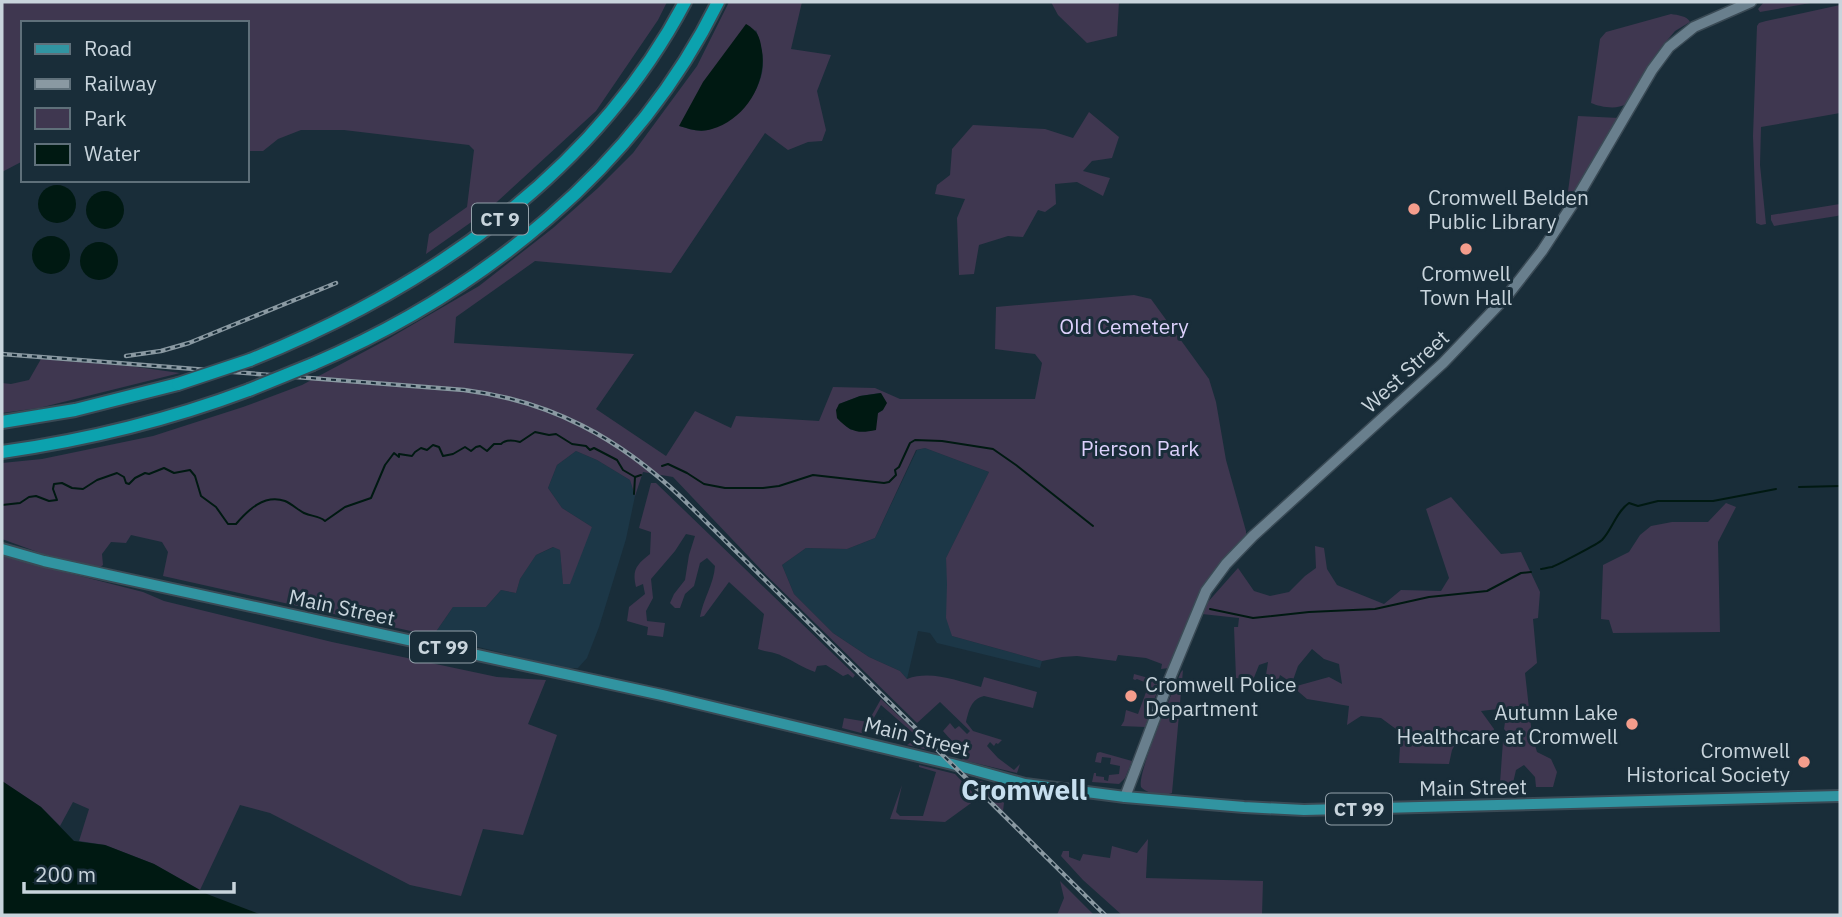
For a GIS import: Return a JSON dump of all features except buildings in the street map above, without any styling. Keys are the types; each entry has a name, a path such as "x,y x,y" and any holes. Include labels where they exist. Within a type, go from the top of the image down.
{"highway":[{"name":"CT 9","path":"2,422 82,408 178,384 250,360 319,330 443,260 522,201 577,152 619,104 649,63 685,2"},
{"name":"CT 9","path":"2,452 146,424 249,390 313,364 384,330 448,292 521,240 565,204 614,155 658,102 690,54 718,2"}],"main road":[{"name":"West Street","path":"1125,797 1207,589 1226,564 1443,363 1507,296 1534,263 1578,196 1652,70 1669,47 1693,27 1751,2"},
{"name":"Main Street","path":"2,549 116,577 662,695 1025,784 1125,797 1244,807 1334,810 1840,796"}],"shaded area":[{"path":"925,448 989,472 946,558 952,636 1042,661 1040,668 937,643 930,633 918,631 907,679 900,671 869,657 833,633 794,594 782,565 806,548 847,549 875,538 917,450"},
{"path":"576,451 630,480 635,496 626,539 587,658 578,668 565,668 433,636 453,607 486,607 501,590 516,593 520,579 536,555 554,547 560,550 563,583 592,527 562,508 548,488 557,465"}],"green space":[{"path":"2,2 667,2 658,20 596,111 487,211 426,254 429,234 467,207 474,150 469,145 344,130 301,130 278,139 263,151 248,151 248,21 21,21 21,162 2,172"},
{"path":"729,2 802,2 791,49 831,55 817,91 826,130 822,141 808,142 788,150 765,133 671,273 535,261 456,317 454,343 634,354 596,409 666,456 695,411 731,428 736,416 819,421 833,387 875,388 900,399 1035,399 1042,363 1035,354 995,349 996,307 1134,295 1151,299 1209,379 1216,402 1226,460 1246,531 1246,536 1199,595 1169,668 1161,669 1162,664 1146,658 1118,655 1116,661 1077,656 1042,661 952,636 946,618 946,558 989,472 925,448 916,450 875,538 847,549 806,548 782,565 794,594 833,633 869,657 900,671 907,679 935,676 981,687 984,677 1037,692 1033,708 980,697 971,706 966,722 973,731 1002,740 994,746 990,742 987,746 1014,770 1020,764 1017,773 962,760 964,755 943,731 950,723 955,729 959,726 967,734 970,731 940,702 917,723 767,576 673,477 643,472 635,496 630,480 576,451 557,465 548,488 562,508 592,527 570,584 563,584 560,550 553,547 536,555 520,579 516,593 501,590 486,607 453,607 433,636 163,576 168,552 162,542 131,535 126,543 111,542 102,554 103,565 99,568 43,554 2,539 2,463 42,459 153,436 302,385 388,339 479,286 553,228 633,153 697,66","holes":["756,30 763,68 756,90 747,102 711,129 703,131 680,126","880,393 883,410 851,430 837,418 839,404 860,396"]},
{"path":"1051,2 1119,2 1117,36 1087,43 1058,15"},
{"path":"1764,2 1816,2 1760,12 1758,9"},
{"path":"1840,5 1840,113 1761,127 1760,165 1766,224 1761,225 1756,223 1753,136 1757,26 1766,21"},
{"path":"1671,14 1685,17 1690,22 1675,31 1659,50 1626,104 1608,107 1591,103 1600,39 1606,32"},
{"path":"1089,112 1119,137 1112,158 1092,161 1083,171 1110,178 1103,196 1077,182 1055,184 1056,204 1045,212 1038,210 1023,237 1008,236 979,245 974,274 959,275 957,218 965,199 935,194 937,185 950,175 952,149 973,125 1045,129 1073,138"},
{"path":"1578,116 1619,118 1580,183 1567,199"},
{"path":"1840,204 1840,215 1837,216 1774,226 1771,220 1771,215"},
{"path":"41,359 180,373 39,408 2,413 2,383 29,380"},
{"path":"651,483 656,483 855,675 853,678 848,674 843,676 826,665 817,666 815,672 779,655 758,649 764,614 729,582 704,616 700,617 715,566 707,558 700,563 694,586 685,594 680,608 675,608 670,603 685,580 695,536 686,534 651,579 653,598 646,611 647,621 665,623 663,637 647,635 648,627 627,621 629,607 645,594 643,584 636,587 635,572 638,565 650,554 651,532 639,528"},
{"path":"1451,497 1501,554 1521,552 1540,592 1538,618 1533,619 1537,663 1525,673 1532,735 1537,752 1551,759 1557,772 1553,787 1536,787 1535,777 1524,765 1516,770 1513,783 1500,783 1503,741 1511,737 1504,729 1507,708 1481,711 1494,729 1492,738 1457,741 1449,764 1399,763 1402,746 1400,732 1381,718 1361,716 1347,725 1349,706 1307,699 1293,687 1329,677 1342,684 1339,664 1324,659 1312,649 1298,666 1292,683 1280,675 1276,688 1266,675 1268,662 1259,665 1253,680 1236,678 1234,627 1238,627 1239,618 1202,614 1207,603 1238,568 1254,591 1270,596 1289,592 1316,568 1315,546 1324,548 1327,569 1337,585 1384,604 1401,590 1441,591 1449,578 1426,509"},
{"path":"1726,503 1736,507 1718,542 1720,632 1613,633 1609,620 1601,619 1603,565 1629,552 1640,535 1651,526 1672,522 1708,522"},
{"path":"2,556 143,592 164,601 332,642 497,677 546,680 528,724 557,735 523,835 483,829 461,896 410,885 270,813 240,805 200,890 154,864 105,845 79,841 89,809 73,802 60,826 41,807 2,781"},
{"path":"1183,670 1172,793 1155,794 1141,787 1144,765"},
{"path":"1134,674 1156,680 1159,686 1145,727 1121,726 1126,710 1138,714 1149,684 1133,679"},
{"path":"881,699 937,752 907,745 918,745 920,739 881,705 865,734 842,728 844,718 868,722"},
{"path":"1097,753 1132,761 1125,778 1119,784 1092,782 1094,773 1108,781 1109,775 1119,774 1120,766 1110,764 1111,758 1102,757 1101,763 1095,762"},
{"path":"919,765 955,774 978,798 945,822 890,819 902,785 896,812 900,816 923,816 936,772"},
{"path":"968,778 984,782 1004,803 1003,811"},
{"path":"1148,839 1146,878 1263,881 1262,915 1122,915 1061,856 1063,851 1069,851 1069,857 1080,861 1083,854 1110,858 1112,846 1137,853"},
{"path":"1060,881 1094,915 1057,915 1064,898"}],"water":[{"path":"746,24 758,35 763,63 757,88 751,99 734,118 712,129 699,131 679,126 703,82"},
{"path":"57,185 71,190 76,204 71,218 57,223 43,218 38,204 43,190"},
{"path":"105,191 119,196 124,210 119,224 105,229 91,224 86,210 91,196"},
{"path":"51,236 65,241 70,255 65,269 51,274 37,269 32,255 37,241"},
{"path":"99,242 113,247 118,261 113,275 99,280 85,275 80,261 85,247"},
{"path":"881,393 887,403 878,413 876,430 855,431 837,418 836,410 839,404 860,396"},
{"path":"2,781 41,807 74,841 105,845 154,864 207,894 262,915 2,915"}],"waterway":[{"path":"2,505 20,503 36,496 49,501 57,500 54,484 62,483 83,489 97,480 117,473 129,484 145,473 164,468 174,473 190,470 195,476 201,496 216,507 228,524 236,524 257,505 277,499 325,521 345,507 371,498 385,465 394,453 399,457 399,454 412,456 421,448 427,450 433,445 439,447 443,456 465,447 471,451 480,446 487,451 494,444 510,440 520,442 535,432 556,434 572,444 586,446 590,450 594,448 617,460 623,470 635,477"},
{"path":"662,466 668,464 704,484 725,488 779,486 813,475 884,483 896,475 895,470 910,443 915,440 942,441 993,449 1093,526"},
{"path":"634,494 635,477 641,475"},
{"path":"1799,487 1840,486"},
{"path":"1541,569 1552,567 1602,540 1629,503 1638,506 1658,501 1713,501 1776,489"},
{"path":"1210,609 1253,618 1375,609 1429,597 1487,591 1521,573 1531,572"}],"railway":[{"path":"126,356 161,351 189,343 336,283"},
{"path":"2,354 464,390 526,403 582,426 634,457 682,498 1105,915"}],"place":[{"name":"Cromwell Belden Public Library","path":"1414,209"},
{"name":"Cromwell Town Hall","path":"1466,249"},
{"name":"Cromwell Police Department","path":"1131,696"},
{"name":"Autumn Lake Healthcare at Cromwell","path":"1632,724"},
{"name":"Cromwell Historical Society","path":"1804,762"}],"district":[{"name":"Cromwell","path":"1024,789"}],"park label":[{"name":"Old Cemetery","path":"1124,326"},
{"name":"Pierson Park","path":"1140,448"}]}
